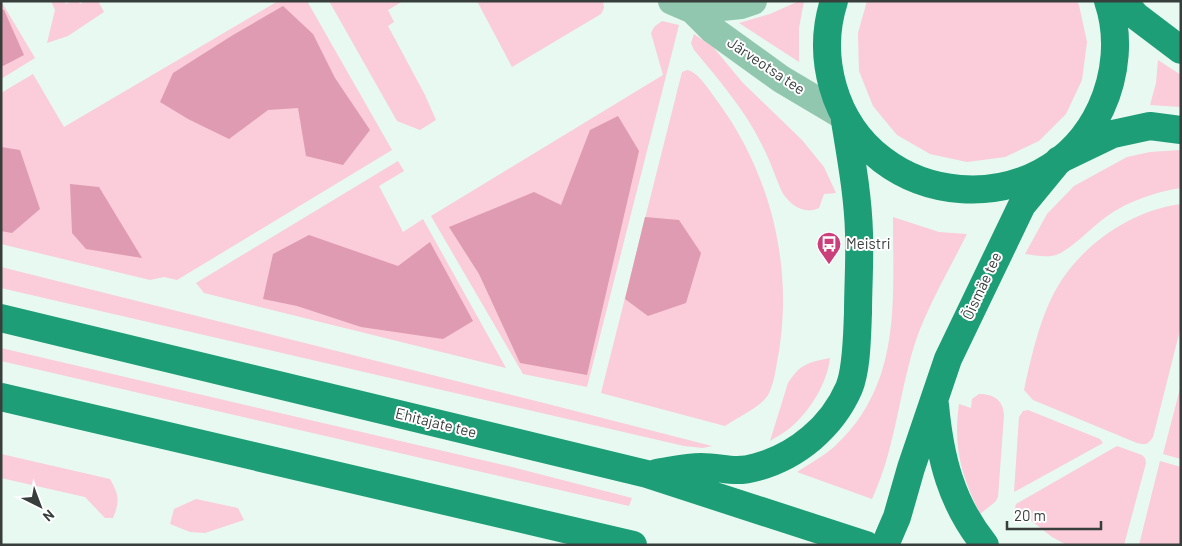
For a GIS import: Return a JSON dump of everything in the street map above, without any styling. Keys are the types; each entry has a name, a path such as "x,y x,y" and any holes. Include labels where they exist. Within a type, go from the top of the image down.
{"main road":[{"path":"834,1 828,32 827,54 836,97 845,117 858,136 890,166 910,177 931,185 946,188 976,190 998,188 1034,176 1059,160 1080,141 1096,119 1108,93 1114,66 1115,38 1108,1"},
{"path":"1123,1 1136,16 1181,50"},
{"path":"647,474 701,467 739,472 757,467 772,462 802,447 820,431 836,412 849,386 857,346 859,234 856,190 845,117"},
{"name":"Õismäe tee","path":"885,545 948,359 1022,205 1059,160 1113,134 1150,126 1181,130"},
{"name":"Ehitajate tee","path":"1,318 647,474 866,545"},
{"path":"935,396 938,438 947,476 961,509 973,530 985,545"},
{"path":"1,397 633,545"}],"street":[{"name":"Järveotsa tee","path":"682,6 741,5 753,1"},
{"name":"Järveotsa tee","path":"682,6 780,79 845,117"}],"shaded area":[{"path":"1,1 35,58 1,79"},
{"path":"51,1 64,1 66,4 71,1 79,1 80,4 85,1 98,1 104,12 68,36 47,43 55,10"},
{"path":"278,1 307,1 392,150 177,280 164,277 150,280 1,244 1,93 33,74 64,127"},
{"path":"329,1 403,1 388,10 394,22 388,26 425,95 436,120 420,130 397,121"},
{"path":"477,1 603,1 604,8 601,14 512,67"},
{"path":"799,1 804,1 799,28 799,62 739,23 770,14"},
{"path":"867,1 1077,1 1087,42 1082,80 1066,114 1039,141 1005,157 967,162 930,154 897,135 873,106 859,71 858,33"},
{"path":"283,6 313,34 335,78 370,130 343,165 306,156 298,108 268,110 229,139 188,119 160,102 173,73"},
{"path":"1,9 4,10 24,55 1,67"},
{"path":"662,21 679,25 587,387 523,374 431,216 663,75 651,33 654,27"},
{"path":"694,34 713,47 743,83 802,140 824,167 836,193 824,194 819,208 808,210 798,208 785,197 765,151 748,120 694,50 691,43"},
{"path":"1158,60 1181,75 1181,107 1150,105 1156,83"},
{"path":"687,70 696,75 708,88 736,130 751,159 764,189 780,253 783,285 783,318 772,385 768,395 760,404 725,426 601,393 682,72"},
{"path":"618,116 639,151 587,375 520,363 479,274 449,227 534,192 561,205 590,130"},
{"path":"1,147 20,150 40,209 12,233 1,231"},
{"path":"1181,150 1181,188 1150,195 1119,208 1061,253 1052,256 1025,254 1047,214 1074,186 1127,157 1150,152"},
{"path":"398,161 404,171 379,186 403,232 423,219 506,368 204,293 196,283"},
{"path":"70,184 99,187 142,258 86,249 72,233"},
{"path":"1181,204 1181,326 1153,437 1150,442 1146,444 1137,443 1033,400 1024,390 1038,334 1054,293 1072,266 1098,241 1129,220 1163,207"},
{"path":"645,217 679,220 701,253 686,303 648,316 625,299"},
{"path":"893,217 939,232 967,234 934,298 917,337 887,460 872,499 797,472 831,450 857,422 872,396 883,368 889,340 892,310"},
{"path":"309,235 398,266 430,242 473,321 443,339 361,327 297,306 263,299 273,254"},
{"path":"1,267 712,446 703,448 684,446 1,288"},
{"path":"1,348 512,467 632,498 629,506 1,361"},
{"path":"830,358 825,378 811,405 790,428 770,441 788,383 792,377 806,365"},
{"path":"1181,385 1181,459 1163,454"},
{"path":"979,394 989,395 997,399 1002,405 1004,415 998,497 995,502 980,514 963,473 957,434 959,404 971,408 972,399"},
{"path":"1028,410 1100,439 1103,443 1014,492 1019,417 1023,411"},
{"path":"1117,446 1142,455 1146,463 1124,545 1067,545 1052,537 1015,508 1016,504"},
{"path":"1,454 110,479 118,498 113,518 105,518 85,497 1,478"},
{"path":"1160,461 1181,467 1181,545 1139,545"},
{"path":"196,499 238,508 244,520 205,533 190,532 170,524 174,509"}],"place":[{"name":"Meistri","path":"829,265"}]}
